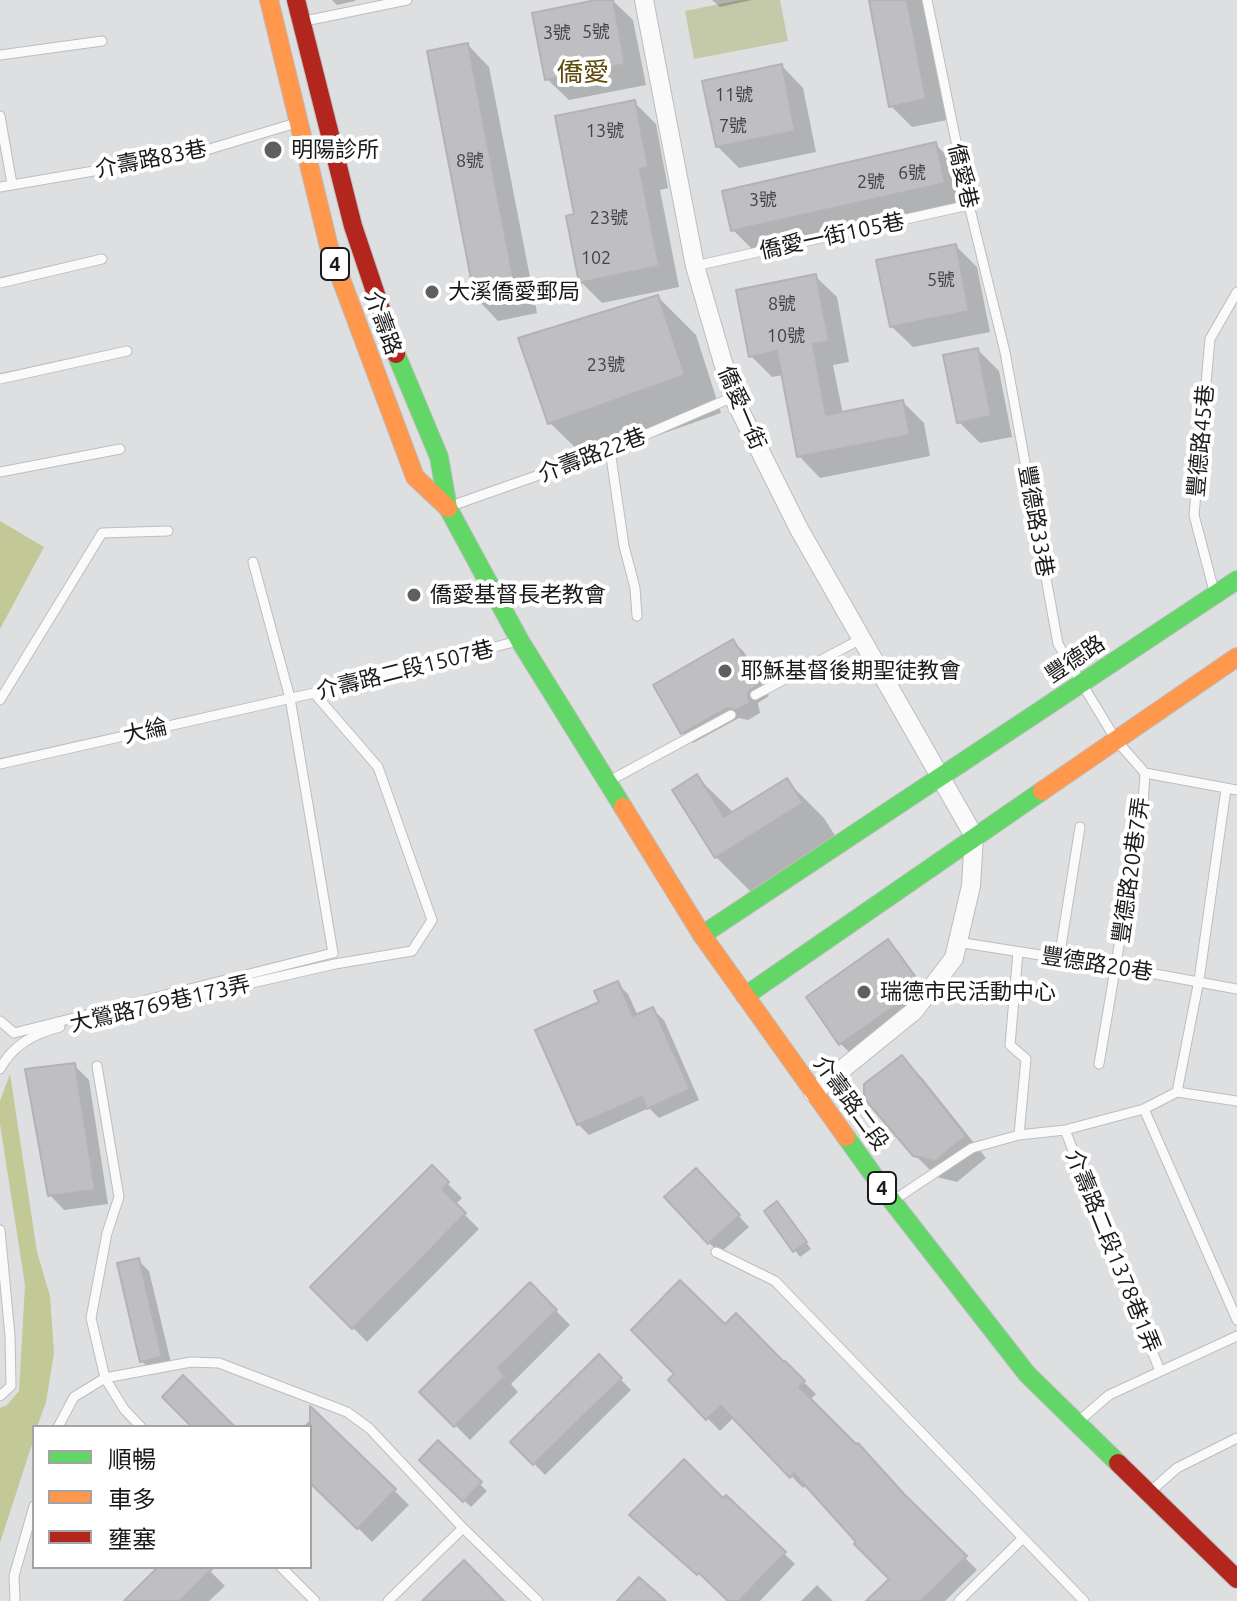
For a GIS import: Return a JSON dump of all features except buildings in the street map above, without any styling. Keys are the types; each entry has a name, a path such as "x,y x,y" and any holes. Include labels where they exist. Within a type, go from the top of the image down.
{"main road":[{"name":"介壽路","path":"269,0 329,247 415,477 448,508 520,641"},
{"name":"介壽路","path":"296,0 353,226 394,349 439,457 448,508"},
{"name":"豐德路","path":"702,935 1237,580"},
{"name":"介壽路二段","path":"520,641 702,935 892,1201 1027,1374 1237,1579"},
{"path":"745,996 1237,657"}],"street":[{"name":"僑愛一街","path":"644,0 695,266 733,397 799,529 940,779"},
{"path":"813,1093 914,1011 954,958 971,886 974,836 940,779"}],"lane":[{"path":"276,27 407,0"},
{"name":"僑愛巷","path":"927,0 969,205 1005,352"},
{"path":"0,55 102,41"},
{"path":"0,116 12,184"},
{"name":"介壽路83巷","path":"0,187 193,154 299,122"},
{"name":"僑愛一街105巷","path":"695,266 969,205"},
{"path":"0,283 102,259"},
{"name":"豐德路45巷","path":"1215,595 1194,515 1210,339 1237,292"},
{"path":"0,379 127,351"},
{"name":"豐德路33巷","path":"1005,352 1058,644 1116,740 1145,773"},
{"name":"介壽路22巷","path":"448,508 610,450 733,397"},
{"path":"0,472 120,449"},
{"path":"610,450 624,546 635,588 637,616"},
{"path":"0,700 102,533 168,531"},
{"path":"0,1021 14,1033 333,953 290,698 253,562"},
{"path":"755,695 861,639"},
{"name":"介壽路二段1507巷","path":"290,698 520,641"},
{"name":"大鶯路769巷173弄","path":"0,1069 7,1055 24,1041 54,1028 335,964 412,951 432,920 378,767 314,693"},
{"name":"大綸","path":"0,764 290,698"},
{"path":"607,782 731,715"},
{"path":"1145,773 1232,790 1177,1092"},
{"name":"豐德路20巷7弄","path":"1099,1064 1143,804 1145,773"},
{"path":"1059,959 1080,827"},
{"name":"豐德路20巷","path":"957,942 1199,980 1237,989"},
{"path":"1018,952 1010,1045 1026,1059 1019,1135"},
{"path":"97,1066 119,1197 107,1233 91,1318 105,1378 124,1409 139,1425"},
{"path":"892,1201 972,1148 1019,1135 1065,1130 1144,1109 1177,1092 1237,1101"},
{"path":"1144,1109 1237,1320"},
{"name":"介壽路二段1378巷1弄","path":"1065,1130 1160,1371"},
{"path":"0,1230 10,1336 11,1386 0,1396"},
{"path":"716,1252 775,1281 1084,1601"},
{"path":"1077,1423 1109,1395 1237,1336"},
{"path":"59,1425 74,1397 105,1378 191,1362 219,1363 347,1412 369,1428 463,1528 538,1601"},
{"path":"1148,1492 1177,1468 1237,1438"},
{"path":"15,1601 14,1576 32,1513"},
{"path":"388,1601 463,1528"},
{"path":"959,1601 1022,1539"},
{"path":"283,1569 315,1601"}],"green space":[{"path":"740,0 780,0 788,41 694,59 685,11"},
{"path":"0,521 44,547 0,629"},
{"path":"10,1074 37,1252 50,1296 54,1353 46,1402 38,1425 32,1425 32,1444 0,1543 0,1408 7,1405 19,1391 25,1285 0,1124 0,1101"}],"traffic: fast":[{"path":"396,354 439,457 448,508 520,641 623,807"},
{"path":"702,935 1237,580"},
{"path":"745,996 1042,791"},
{"path":"846,1137 1027,1374 1118,1463"}],"traffic: slow":[{"path":"269,0 329,247 415,477 448,508"},
{"path":"1042,791 1237,657"},
{"path":"623,807 702,935 846,1137"}],"traffic: jam":[{"path":"296,0 353,226 396,354"},
{"path":"1118,1463 1237,1579"}],"place":[{"name":"明陽診所","path":"273,150"},
{"name":"大溪僑愛郵局","path":"432,292"},
{"name":"僑愛基督長老教會","path":"414,595"},
{"name":"耶穌基督後期聖徒教會","path":"725,671"},
{"name":"瑞德市民活動中心","path":"864,992"}],"district":[{"name":"僑愛","path":"583,72"}]}
